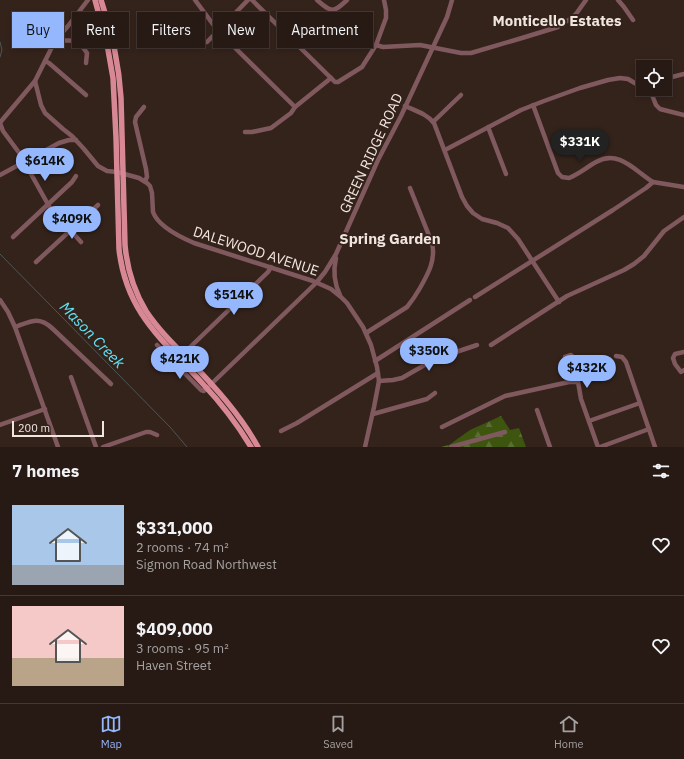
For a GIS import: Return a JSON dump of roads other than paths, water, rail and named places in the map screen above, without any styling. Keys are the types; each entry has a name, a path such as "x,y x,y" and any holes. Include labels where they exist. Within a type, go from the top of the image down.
{"main road":[{"path":"95,0 107,44 113,78 120,173"},
{"path":"101,0 112,36 119,75 121,98 119,249 126,282 134,301 144,318 157,335 178,358 225,399 258,447"},
{"path":"209,386 251,447"}],"street":[{"path":"64,31 88,0"},
{"path":"195,0 213,24"},
{"path":"236,12 248,0"},
{"path":"252,0 335,82 338,82 364,65 376,45 386,18 384,0"},
{"path":"318,0 326,8 333,10 338,8 347,0"},
{"name":"GREEN RIDGE ROAD","path":"209,386 316,283 328,268 336,254 378,160 433,48 447,17 452,0"},
{"path":"376,45 383,47 416,44 461,53 471,53 552,30 570,19 586,0"},
{"path":"618,0 633,20"},
{"path":"207,42 213,36"},
{"path":"64,40 70,40 79,43 87,53 86,63"},
{"path":"52,48 35,81 0,123 25,161 50,208 81,242"},
{"path":"235,48 295,107"},
{"path":"45,61 86,95"},
{"path":"672,77 684,74"},
{"path":"245,132 271,128 291,113 295,107 331,78"},
{"path":"445,150 533,105 580,88 617,78 628,79 636,84"},
{"path":"35,81 41,105 45,112 76,140 98,166 105,170 139,178 145,181 147,177 146,169 135,122 136,117 144,107"},
{"path":"433,122 461,95"},
{"path":"652,96 656,105 660,108 684,115"},
{"path":"533,105 558,173 562,177 569,178 602,159 615,158 626,163 653,182 684,187"},
{"path":"405,106 427,116 433,122 462,196 470,210 476,216 502,225 510,230 533,261 558,302"},
{"path":"488,127 506,174"},
{"path":"0,175 59,143 69,140 76,140"},
{"path":"13,237 72,182 76,176"},
{"name":"DALEWOOD AVENUE","path":"145,181 150,186 152,192 154,214 159,221 180,237 327,287 341,297 351,307 366,333 375,361 379,381 365,447"},
{"path":"475,297 646,188 653,182"},
{"path":"366,333 407,307 425,279 431,266 433,255 432,243 410,188"},
{"path":"36,262 98,205"},
{"path":"490,345 577,291 634,264 644,256 664,231 684,217"},
{"path":"336,254 334,277 341,297"},
{"path":"157,345 178,358 268,272 271,267"},
{"path":"0,300 15,327 58,447"},
{"path":"375,361 470,300"},
{"path":"15,327 35,320 44,322 111,384"},
{"path":"379,381 402,378 435,359 477,345"},
{"path":"684,352 675,354 673,358 675,364 683,371 684,378"},
{"path":"565,357 571,355 574,358 581,399 599,447 649,429"},
{"path":"616,356 622,357 626,362 655,447"},
{"path":"281,431 297,423 378,373"},
{"path":"71,377 96,447"},
{"path":"442,427 505,396 561,384 578,382"},
{"path":"373,414 427,398 435,393"},
{"path":"589,421 640,403"},
{"path":"0,424 45,409"},
{"path":"537,410 550,447"},
{"path":"104,447 146,432 157,435"},
{"path":"451,447 505,432"}],"waterway":[{"name":"Mason Creek","path":"0,42 2,50 0,57"},
{"name":"Mason Creek","path":"0,254 170,427 187,447"}],"district":[{"name":"Monticello Estates","path":"557,21"},
{"name":"Spring Garden","path":"390,239"}]}
